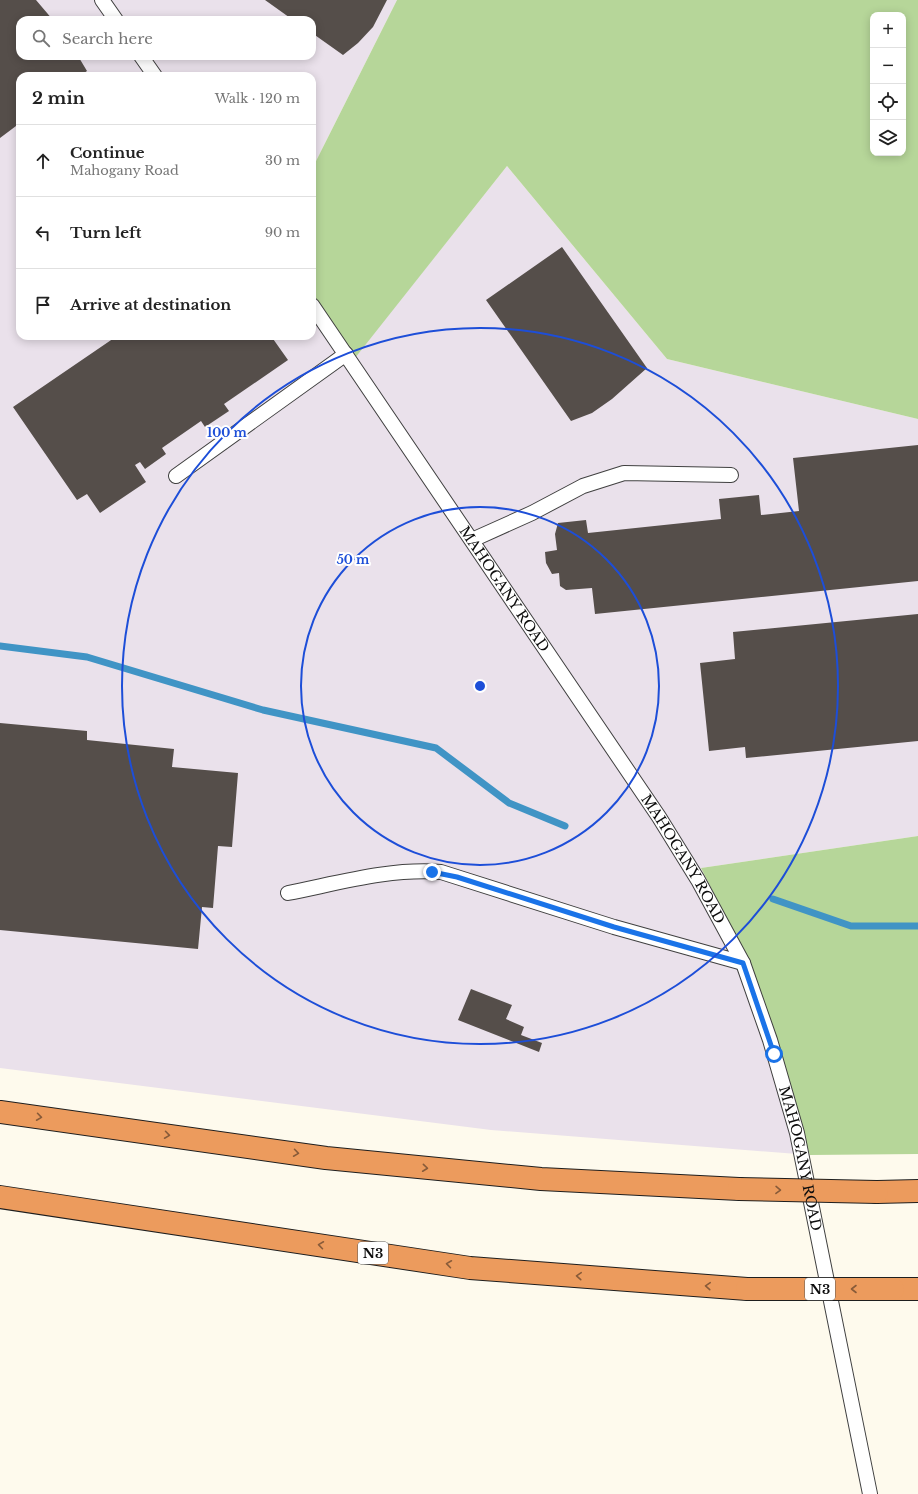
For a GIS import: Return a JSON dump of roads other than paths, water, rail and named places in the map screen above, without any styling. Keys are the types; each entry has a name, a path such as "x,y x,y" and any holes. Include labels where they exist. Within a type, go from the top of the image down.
{"highway":[{"path":"0,1112 326,1158 541,1179 739,1189 877,1192 918,1191"},
{"name":"N3","path":"0,1197 470,1268 747,1289 918,1289"}],"lane":[{"path":"102,0 113,16"},
{"path":"144,60 151,72"},
{"name":"MAHOGANY ROAD","path":"316,311 659,817 698,880 743,963 770,1040 797,1134 870,1494"},
{"path":"176,476 346,354"},
{"path":"472,540 532,513 583,486 624,473 731,475"},
{"path":"288,893 395,872 442,872 614,927 743,963"}],"waterway":[{"path":"0,646 87,657 263,710 436,748 509,803 565,826"},
{"path":"773,899 851,926 918,926"}]}
